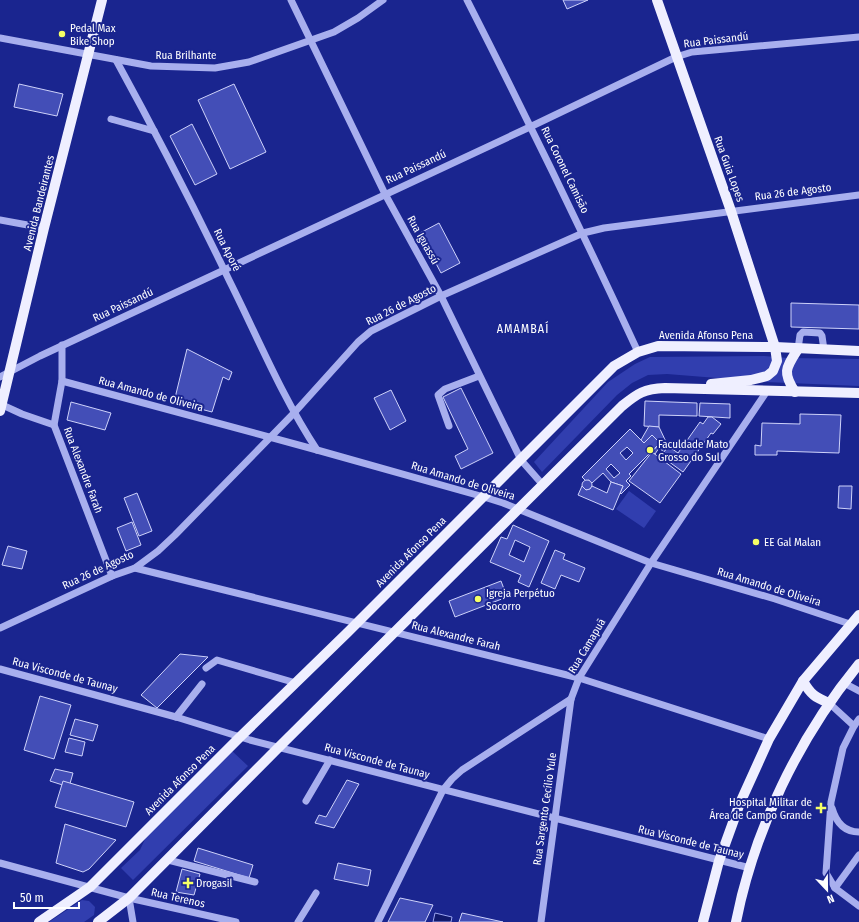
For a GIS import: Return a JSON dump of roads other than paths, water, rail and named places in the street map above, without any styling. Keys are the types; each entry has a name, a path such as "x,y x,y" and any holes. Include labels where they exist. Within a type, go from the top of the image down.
{"main road":[{"name":"Avenida Bandeirantes","path":"1,407 5,375 102,0"},
{"name":"Rua Guia Lopes","path":"657,0 732,211 775,347 777,361 772,371 767,376 751,380 665,388"},
{"name":"Avenida Afonso Pena","path":"39,922 90,887 484,497 614,366 638,352 658,346 775,347 859,351"},
{"path":"795,392 787,380 787,372 789,364 798,349"},
{"path":"98,922 129,898 168,860 279,747 622,406 638,394 651,389 665,388 859,393"},
{"path":"703,922 719,861 740,803 769,739 803,681 859,615"},
{"path":"736,922 740,899 750,868 776,798 794,762 829,703 859,664"},
{"path":"803,681 811,694 816,698 829,703"}],"street":[{"name":"Rua Iguassú","path":"290,0 385,194 441,296 520,460 543,485"},
{"name":"Rua Brilhante","path":"0,38 151,66 215,68 249,62 334,32 358,18 383,0"},
{"name":"Rua Coronel Camisão","path":"467,0 532,126 638,352"},
{"name":"Rua Paissandú","path":"5,375 23,364 62,345 532,126 676,56 692,52 859,37"},
{"name":"Rua Aporé","path":"116,60 224,269 294,414 317,450"},
{"path":"111,120 154,131"},
{"name":"Rua 26 de Agosto","path":"0,628 112,576 135,568 158,551 175,536 294,414 358,342 388,322 441,296 583,233 604,228 859,194"},
{"path":"0,220 44,228"},
{"path":"798,349 800,335 803,332 820,333 822,336 824,350"},
{"name":"Rua Alexandre Farah","path":"62,345 62,381 54,425 112,576"},
{"path":"449,426 438,395 445,389 479,376"},
{"name":"Rua Amando de Oliveira","path":"62,381 484,497 651,563 776,599 850,624"},
{"name":"Rua Camapuã","path":"571,699 579,678 651,563 767,391"},
{"path":"1,407 54,425"},
{"name":"Rua Alexandre Farah","path":"135,568 579,678 769,739"},
{"path":"206,668 217,660 296,682"},
{"name":"Rua Visconde de Taunay","path":"0,669 176,717 240,737 750,868"},
{"path":"844,683 859,691"},
{"path":"176,717 202,684"},
{"path":"378,922 443,790 452,779 462,770 571,699"},
{"name":"Rua Sargento Cecílio Yule","path":"541,922 571,699"},
{"path":"829,703 854,726"},
{"path":"859,719 843,748 831,802 826,874 835,888 859,906"},
{"path":"306,801 330,760"},
{"path":"831,802 835,817 843,828 849,831 859,832"},
{"path":"835,888 859,855"},
{"path":"168,860 256,882"},
{"name":"Rua Terenos","path":"0,863 129,898 236,922"},
{"path":"298,922 316,893"},
{"path":"129,898 133,922"}],"place":[{"name":"Pedal Max Bike Shop","path":"62,34"},
{"name":"Faculdade Mato Grosso do Sul","path":"650,450"},
{"name":"EE Gal Malan","path":"756,542"},
{"name":"Igreja Perpétuo Socorro","path":"478,599"},
{"name":"Hospital Militar de Área de Campo Grande","path":"821,808"},
{"name":"Drogasil","path":"188,883"}],"district":[{"name":"AMAMBAÍ","path":"523,329"}]}
